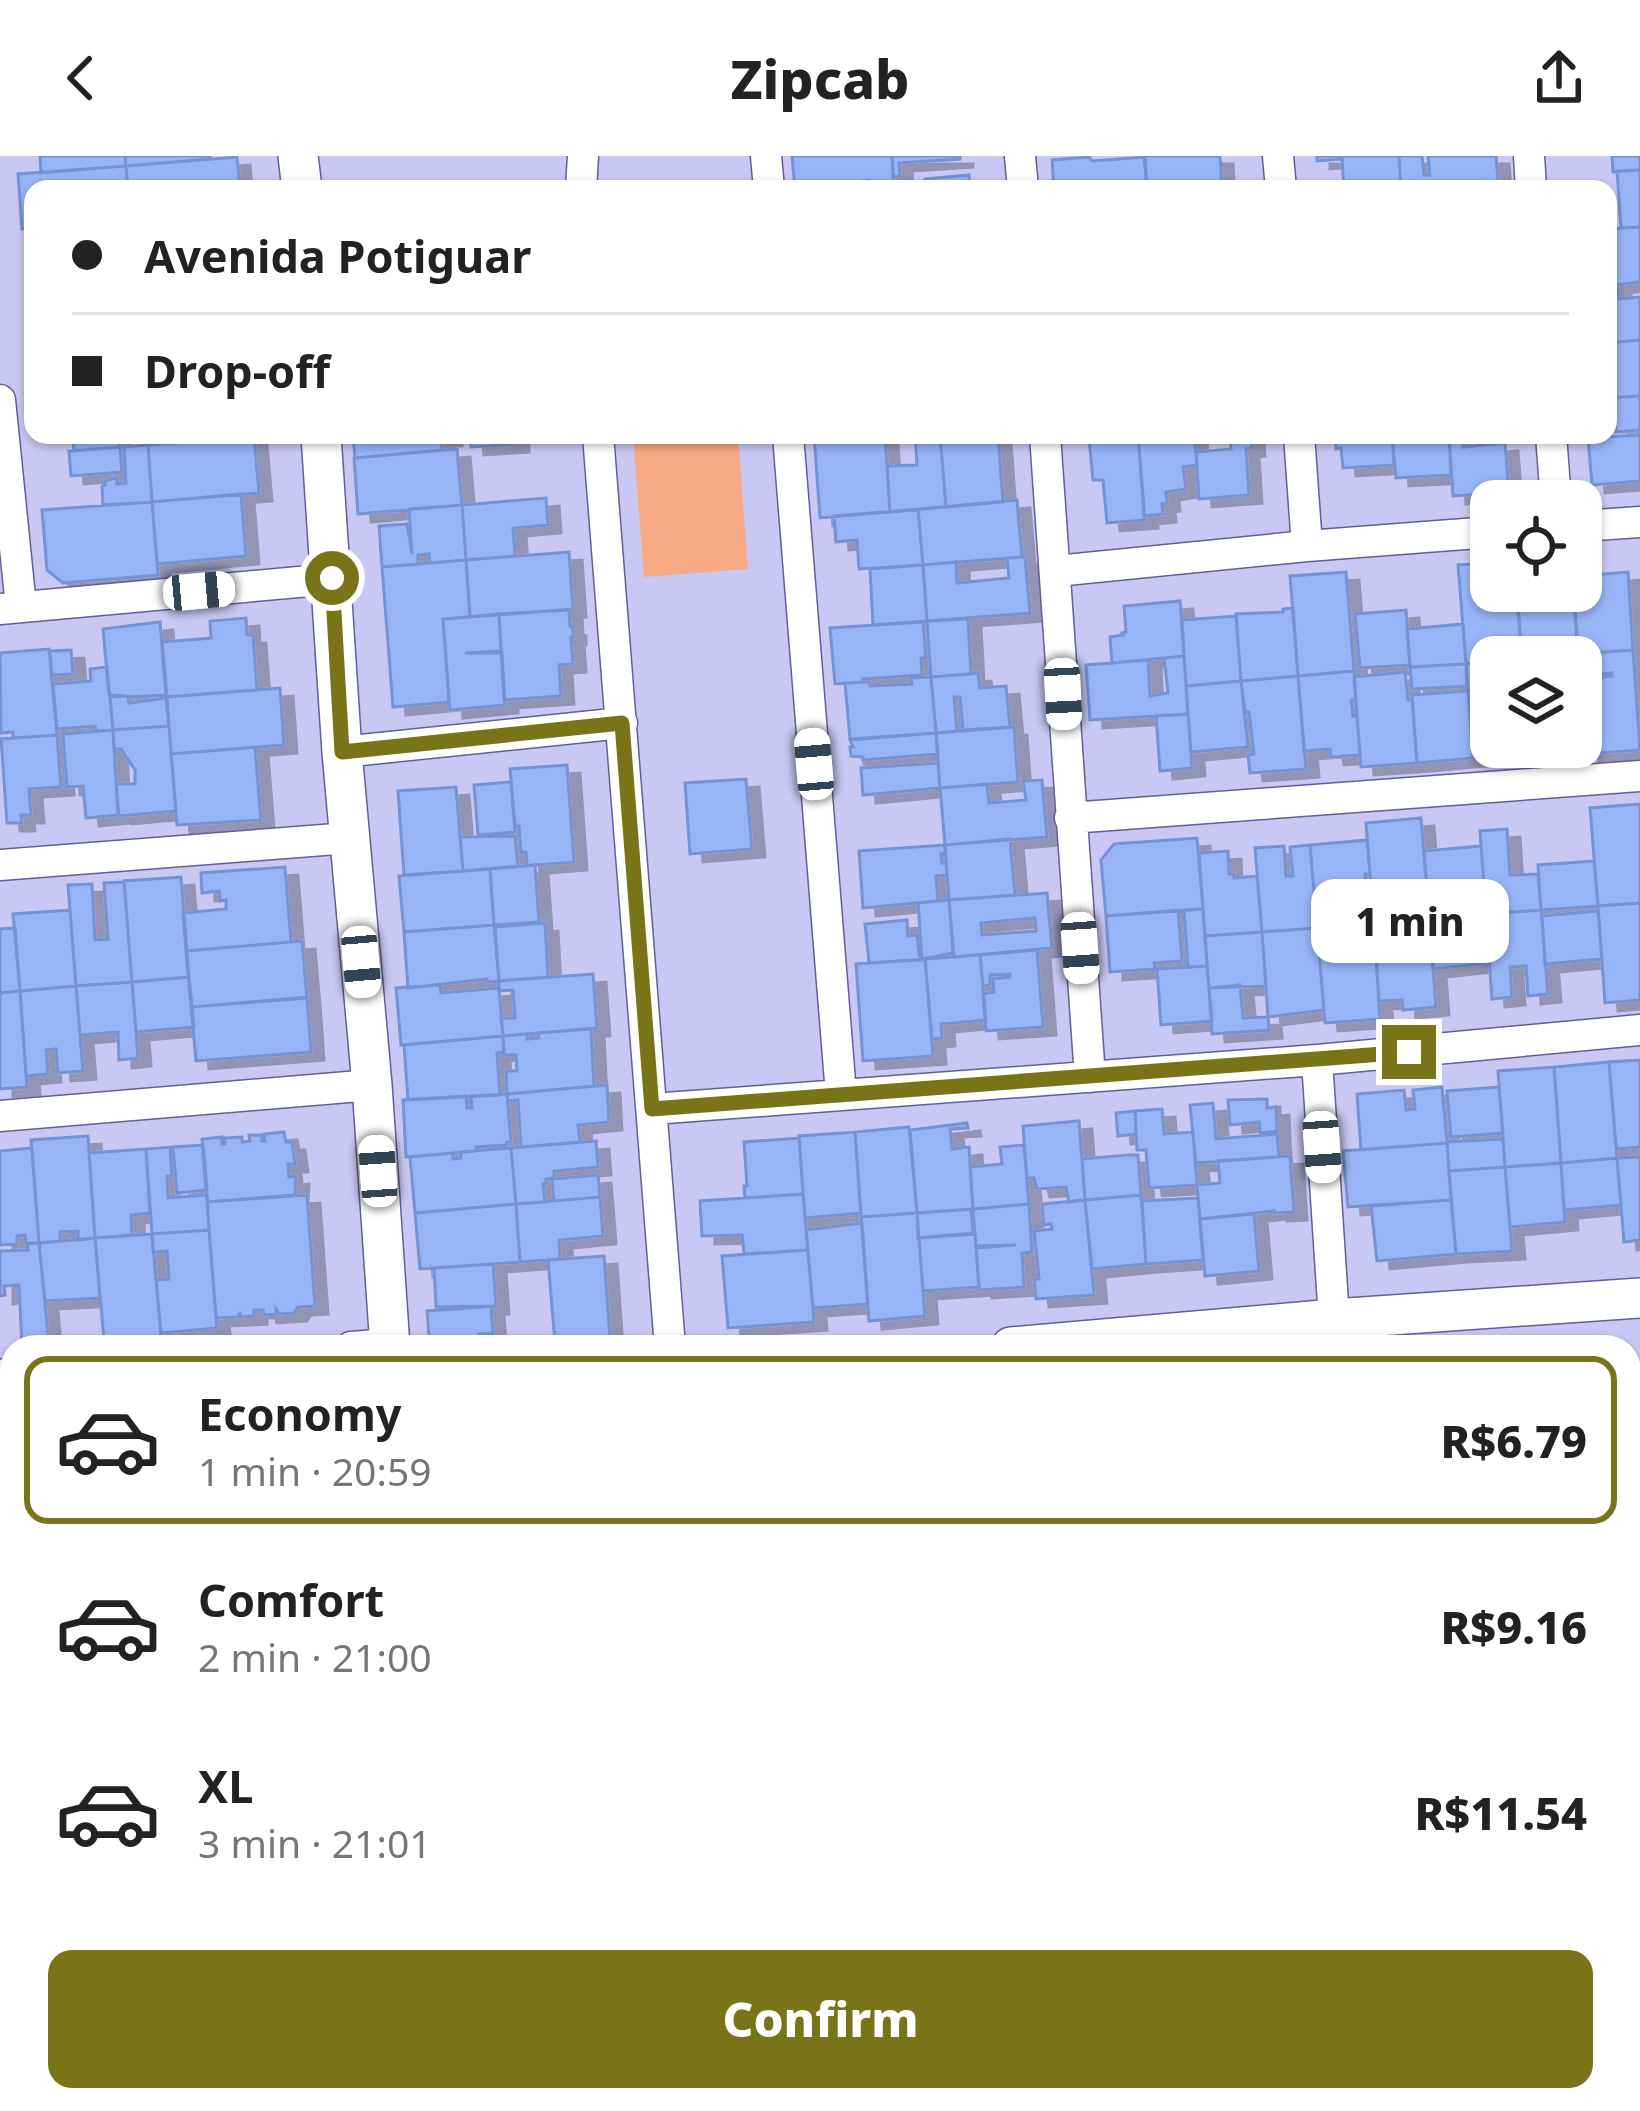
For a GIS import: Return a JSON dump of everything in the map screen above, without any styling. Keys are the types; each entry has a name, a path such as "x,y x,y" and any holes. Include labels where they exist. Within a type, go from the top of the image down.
{"street":[{"path":"0,400 10,608 332,578"},
{"path":"322,444 342,752 372,1085 377,1335"},
{"path":"599,444 669,1335"},
{"path":"789,444 841,1094"},
{"path":"1046,444 1090,1077"},
{"path":"1300,444 1307,546"},
{"path":"1552,444 1554,480"},
{"path":"1602,525 1640,522"},
{"path":"1056,571 1470,534"},
{"path":"342,752 622,723"},
{"path":"1070,818 1640,776"},
{"path":"0,865 350,838"},
{"path":"652,1109 1317,1060 1640,1030"},
{"path":"1317,1060 1318,1330"},
{"path":"0,1116 372,1085"},
{"path":"1228,1335 1640,1298"}],"shaded area":[{"path":"634,444 739,444 748,569 644,577"}],"building":[{"path":"40,156 125,156 126,166 41,173"},
{"path":"125,156 210,156 210,159 126,166"},
{"path":"792,156 892,156 893,180 794,180"},
{"path":"892,156 960,159 899,163 900,176 893,177"},
{"path":"1144,156 1220,156 1221,180 1146,180"},
{"path":"1317,156 1399,156 1400,180 1343,180 1342,159 1317,161"},
{"path":"1399,156 1422,156 1424,175 1430,175 1428,156 1496,156 1498,180 1400,180"},
{"path":"1612,156 1640,156 1640,170 1613,172"},
{"path":"237,157 239,180 127,180 126,166"},
{"path":"1145,157 1146,180 1053,180 1052,160"},
{"path":"126,166 127,180 24,180 22,229 18,174"},
{"path":"1640,170 1640,227 1621,228 1617,171"},
{"path":"969,175 969,180 925,180"},
{"path":"1640,227 1640,282 1617,285 1617,228"},
{"path":"1617,285 1619,299 1640,297 1640,340 1617,342"},
{"path":"1640,340 1640,396 1617,397 1617,342"},
{"path":"1640,396 1640,430 1617,432 1617,397"},
{"path":"1640,435 1640,481 1602,484 1602,480 1592,480 1589,444 1617,444 1617,436"},
{"path":"73,444 120,444 120,447 74,451"},
{"path":"255,444 259,493 152,502 148,445"},
{"path":"354,444 442,444 442,450 355,458"},
{"path":"815,444 886,444 890,512 820,518"},
{"path":"916,444 941,444 946,507 890,512 887,466 917,465"},
{"path":"941,444 999,444 1003,502 946,507"},
{"path":"1089,444 1139,444 1145,520 1107,523 1103,480 1093,480"},
{"path":"1139,444 1195,444 1197,465 1183,467 1186,489 1166,492 1163,514 1144,516"},
{"path":"1231,444 1252,444 1246,449 1249,495 1199,499 1196,452 1231,449"},
{"path":"1336,444 1393,444 1394,465 1343,468 1341,448 1336,449"},
{"path":"1393,444 1449,444 1451,475 1396,478"},
{"path":"1450,444 1505,444 1508,480 1470,480 1470,495 1453,496"},
{"path":"148,445 152,502 103,505 105,481 117,477 117,484 126,483 124,447"},
{"path":"120,447 122,472 71,476 69,451"},
{"path":"457,449 462,505 358,514 354,458"},
{"path":"241,494 246,556 157,564 152,502"},
{"path":"546,498 548,525 513,528 515,556 466,560 462,505"},
{"path":"1017,500 1022,557 923,565 918,509"},
{"path":"152,502 158,575 63,583 47,570 42,510"},
{"path":"462,505 466,560 430,563 429,554 418,555 418,564 382,567 379,526 407,524 412,554 409,509"},
{"path":"918,509 923,565 859,569 857,540 836,542 834,516"},
{"path":"569,552 573,609 470,617 466,560"},
{"path":"1025,557 1030,613 927,621 923,565 956,562 957,583 1009,578 1007,558"},
{"path":"466,560 470,617 443,619 449,702 393,707 382,567"},
{"path":"1470,564 1470,612 1519,612 1520,636 1470,636 1470,664 1466,664 1458,565"},
{"path":"923,565 927,621 873,625 870,569"},
{"path":"1346,572 1354,671 1298,676 1290,576"},
{"path":"1628,572 1633,650 1602,652 1602,636 1577,636 1575,612 1602,612 1602,574"},
{"path":"1180,601 1184,656 1112,663 1110,637 1126,632 1124,606"},
{"path":"1293,608 1298,676 1241,681 1236,614"},
{"path":"569,610 573,664 559,665 561,696 504,700 499,614"},
{"path":"1406,610 1410,665 1360,668 1355,614"},
{"path":"1518,612 1575,612 1577,636 1520,636"},
{"path":"499,614 501,651 465,653 502,653 505,705 450,710 443,619"},
{"path":"1236,616 1241,681 1186,686 1182,620"},
{"path":"246,618 247,635 253,635 257,690 167,697 162,642 211,638 210,621"},
{"path":"968,619 971,674 931,677 927,621"},
{"path":"160,622 166,695 128,697 129,703 166,698 169,726 113,730 110,697 127,696 109,695 103,629"},
{"path":"923,622 926,658 921,658 922,675 835,684 830,628"},
{"path":"1463,624 1466,664 1410,667 1407,629"},
{"path":"49,649 57,735 13,738 13,732 1,733 0,653"},
{"path":"71,650 73,674 52,675 50,651"},
{"path":"1633,650 1640,750 1602,753 1602,677 1612,673 1602,674 1602,652"},
{"path":"1184,656 1188,714 1090,720 1086,665 1148,660 1150,696 1168,693 1164,658"},
{"path":"1466,664 1470,664 1470,718"},
{"path":"1466,664 1467,686 1412,689 1410,667"},
{"path":"107,667 113,730 96,731 95,726 57,729 53,684 91,681 90,669"},
{"path":"1354,671 1356,700 1351,700 1360,755 1331,757 1330,749 1304,751 1298,676"},
{"path":"1405,672 1417,763 1361,767 1354,677"},
{"path":"978,673 980,688 1006,686 1010,727 963,730 960,697 954,697 957,731 936,733 931,677"},
{"path":"1298,676 1306,769 1250,773 1248,755 1254,754 1241,681"},
{"path":"931,677 936,733 850,739 845,683 912,684 911,678"},
{"path":"1241,681 1248,747 1191,752 1186,686"},
{"path":"280,688 284,745 171,754 167,697"},
{"path":"1468,691 1470,758 1417,763 1412,695"},
{"path":"1188,714 1192,768 1160,771 1156,716"},
{"path":"169,726 176,811 119,816 116,784 135,784 135,770 121,749 114,749 113,730"},
{"path":"1014,727 1018,782 940,788 936,733"},
{"path":"113,730 118,815 86,818 83,786 67,787 63,734"},
{"path":"936,733 938,754 863,760 851,756 850,740"},
{"path":"57,735 61,787 29,789 31,815 21,815 22,823 7,823 1,739"},
{"path":"255,747 261,820 177,825 171,754"},
{"path":"938,763 940,788 863,795 861,768"},
{"path":"567,765 574,862 527,866 519,826 515,826 510,769"},
{"path":"746,779 752,849 690,854 685,783"},
{"path":"1042,780 1047,837 945,845 940,788 987,784 989,803 1026,800 1023,781"},
{"path":"511,782 515,832 478,835 474,785"},
{"path":"456,787 463,871 404,875 398,791"},
{"path":"1640,804 1640,903 1598,906 1590,808"},
{"path":"1421,818 1429,919 1374,924 1366,823"},
{"path":"1507,829 1510,875 1538,874 1541,910 1486,914 1480,831"},
{"path":"515,836 518,866 463,871 460,837"},
{"path":"1197,838 1203,909 1106,916 1101,860 1114,844"},
{"path":"1010,839 1015,895 949,900 945,845"},
{"path":"1367,840 1369,924 1317,928 1310,845"},
{"path":"945,845 941,854 947,875 936,876 938,901 863,908 859,851"},
{"path":"1310,845 1317,928 1262,932 1255,848 1284,846 1286,876 1293,876 1290,847"},
{"path":"1481,846 1485,895 1428,900 1424,851"},
{"path":"1228,851 1229,874 1234,878 1257,876 1262,932 1205,936 1199,853"},
{"path":"1594,861 1598,906 1541,910 1538,865"},
{"path":"535,865 539,922 494,925 490,869"},
{"path":"285,867 291,942 186,951 183,913 226,909 219,891 202,893 201,873"},
{"path":"490,869 494,925 404,932 399,876"},
{"path":"181,877 189,977 132,982 124,881"},
{"path":"124,882 132,982 76,986 68,885 92,884 95,940 108,939 104,883"},
{"path":"1047,893 1052,948 954,957 949,900","holes":["1035,918 1036,931 982,935 981,923"]},
{"path":"949,900 953,953 922,959 918,903"},
{"path":"1640,903 1640,1000 1605,1003 1598,906"},
{"path":"1203,909 1207,966 1188,967 1184,910"},
{"path":"70,910 76,986 20,991 13,914"},
{"path":"1178,910 1182,961 1154,963 1155,969 1110,972 1106,916"},
{"path":"1541,910 1548,994 1528,996 1526,966 1510,967 1512,997 1492,999 1486,914"},
{"path":"1598,911 1602,959 1545,964 1542,916"},
{"path":"1486,914 1489,963 1433,969 1429,919"},
{"path":"907,920 908,936 917,935 920,960 869,963 865,924"},
{"path":"545,923 548,977 499,981 495,927"},
{"path":"1374,924 1380,1019 1325,1023 1317,928 1346,926 1346,931 1354,930 1354,925"},
{"path":"494,925 499,981 408,988 404,932"},
{"path":"15,928 20,991 0,993 0,929"},
{"path":"1317,928 1324,1010 1268,1017 1262,932"},
{"path":"1262,932 1266,986 1209,988 1205,936"},
{"path":"1424,932 1425,944 1431,943 1436,1007 1403,1010 1402,1000 1379,1001 1375,936"},
{"path":"302,941 307,998 191,1007 186,951"},
{"path":"1037,950 1043,1027 986,1031 983,994 994,992 993,979 1010,974 990,975 990,985 983,986 980,955"},
{"path":"980,955 986,1020 941,1024 942,1038 932,1039 925,959"},
{"path":"925,959 933,1056 863,1061 856,964"},
{"path":"1207,966 1212,1021 1161,1025 1157,969"},
{"path":"593,974 597,1028 503,1036 501,1018 515,1018 513,990 499,991 499,981"},
{"path":"189,977 194,1027 136,1032 132,982"},
{"path":"132,982 138,1058 119,1060 118,1032 80,1035 76,986"},
{"path":"440,985 441,993 499,988 503,1036 401,1045 396,988"},
{"path":"1240,985 1243,1018 1268,1017 1269,1030 1212,1034 1209,988"},
{"path":"76,986 83,1071 58,1073 56,1049 46,1050 48,1074 26,1076 20,991"},
{"path":"20,991 27,1087 0,1089 0,993"},
{"path":"307,997 311,1052 196,1061 191,1007"},
{"path":"591,1029 594,1086 507,1094 506,1071 517,1071 516,1055 504,1055 503,1036 527,1034 527,1039 539,1038 538,1033"},
{"path":"503,1036 504,1052 497,1053 500,1095 408,1100 404,1045"},
{"path":"1640,1060 1640,1147 1616,1149 1609,1062"},
{"path":"1609,1062 1617,1158 1561,1163 1554,1067"},
{"path":"1554,1067 1561,1163 1505,1167 1498,1071"},
{"path":"607,1085 609,1122 578,1125 580,1142 521,1147 518,1100 508,1101 507,1094"},
{"path":"1442,1087 1447,1143 1361,1150 1357,1094 1404,1090 1406,1110 1415,1109 1413,1090"},
{"path":"1499,1087 1503,1133 1451,1137 1447,1091"},
{"path":"507,1094 511,1142 476,1147 477,1151 406,1157 403,1100 466,1096 467,1108 472,1108 471,1096"},
{"path":"1267,1099 1267,1108 1276,1107 1277,1131 1260,1133 1259,1122 1230,1125 1228,1100"},
{"path":"1213,1103 1216,1139 1277,1134 1279,1157 1196,1163 1190,1105"},
{"path":"1162,1109 1164,1134 1193,1132 1197,1185 1149,1188 1146,1150 1137,1150 1135,1111"},
{"path":"1135,1111 1136,1134 1118,1136 1116,1113"},
{"path":"1079,1121 1085,1200 1069,1202 1066,1187 1037,1189 1034,1178 1027,1178 1023,1126"},
{"path":"967,1123 968,1128 950,1129 952,1149 969,1147 973,1209 917,1213 910,1130"},
{"path":"909,1127 917,1213 861,1217 855,1132"},
{"path":"284,1132 286,1142 292,1142 295,1164 288,1164 289,1177 296,1176 295,1195 207,1202 202,1139 222,1137 225,1144 225,1138 242,1137 242,1142 250,1141 249,1135 262,1135 265,1141 264,1134"},
{"path":"855,1132 861,1213 805,1218 799,1136"},
{"path":"88,1136 95,1238 78,1240 78,1231 60,1232 60,1241 39,1243 31,1140"},
{"path":"799,1138 803,1194 745,1198 744,1142"},
{"path":"1503,1139 1505,1167 1449,1171 1447,1142"},
{"path":"596,1141 598,1167 554,1171 554,1178 543,1184 545,1202 516,1204 511,1148"},
{"path":"1447,1143 1451,1200 1348,1207 1343,1151"},
{"path":"203,1145 207,1190 177,1193 173,1147"},
{"path":"1024,1145 1029,1204 973,1209 970,1167 1002,1164 1000,1147"},
{"path":"170,1147 168,1198 207,1195 209,1230 152,1234 146,1149"},
{"path":"32,1148 39,1243 26,1243 25,1235 17,1236 17,1244 0,1245 0,1151"},
{"path":"511,1148 516,1204 415,1213 410,1157 453,1153 453,1159 461,1158 461,1152"},
{"path":"146,1149 150,1213 131,1215 132,1235 95,1238 89,1153"},
{"path":"1138,1155 1141,1195 1085,1200 1082,1159"},
{"path":"1290,1156 1294,1212 1200,1219 1197,1185 1220,1183 1218,1161"},
{"path":"1640,1157 1640,1240 1624,1242 1617,1158"},
{"path":"1617,1158 1621,1205 1564,1210 1561,1163"},
{"path":"1561,1163 1565,1222 1510,1227 1505,1167"},
{"path":"1505,1167 1512,1251 1456,1254 1449,1171"},
{"path":"598,1175 600,1197 554,1201 552,1179"},
{"path":"803,1194 808,1250 744,1254 742,1235 702,1236 700,1201"},
{"path":"307,1195 315,1306 298,1307 294,1313 279,1314 276,1309 276,1314 264,1315 263,1310 254,1310 254,1316 240,1317 240,1312 238,1317 216,1318 207,1202"},
{"path":"1141,1195 1146,1264 1092,1269 1085,1200"},
{"path":"600,1197 603,1236 559,1240 560,1259 520,1262 516,1204"},
{"path":"1198,1198 1203,1260 1146,1264 1142,1201"},
{"path":"1085,1200 1094,1295 1036,1299 1034,1231 1052,1229 1051,1224 1044,1225 1042,1204"},
{"path":"1451,1200 1456,1254 1377,1261 1371,1206"},
{"path":"516,1204 520,1262 420,1269 415,1213"},
{"path":"1029,1204 1032,1252 1022,1253 1024,1287 979,1290 976,1248 1016,1245 976,1246 973,1209"},
{"path":"971,1209 973,1233 918,1238 917,1213"},
{"path":"917,1213 925,1316 869,1321 861,1217"},
{"path":"1254,1214 1259,1271 1205,1276 1200,1219"},
{"path":"862,1223 868,1304 813,1308 806,1230"},
{"path":"209,1230 217,1328 161,1333 156,1280 169,1279 167,1251 153,1252 152,1234"},
{"path":"152,1234 161,1335 104,1335 95,1238"},
{"path":"975,1234 979,1287 923,1291 919,1238"},
{"path":"95,1238 100,1298 45,1301 39,1243"},
{"path":"39,1243 48,1335 21,1335 19,1285 4,1286 5,1295 0,1296 0,1251 28,1250 27,1244"},
{"path":"808,1250 814,1322 728,1328 722,1256"},
{"path":"604,1256 610,1335 554,1335 548,1260"},
{"path":"493,1264 496,1306 436,1307 434,1268"},
{"path":"496,1306 491,1307 493,1333 429,1335 427,1311"}],"route":[{"path":"332,578 342,752 622,723 652,1109 1409,1052"}]}
